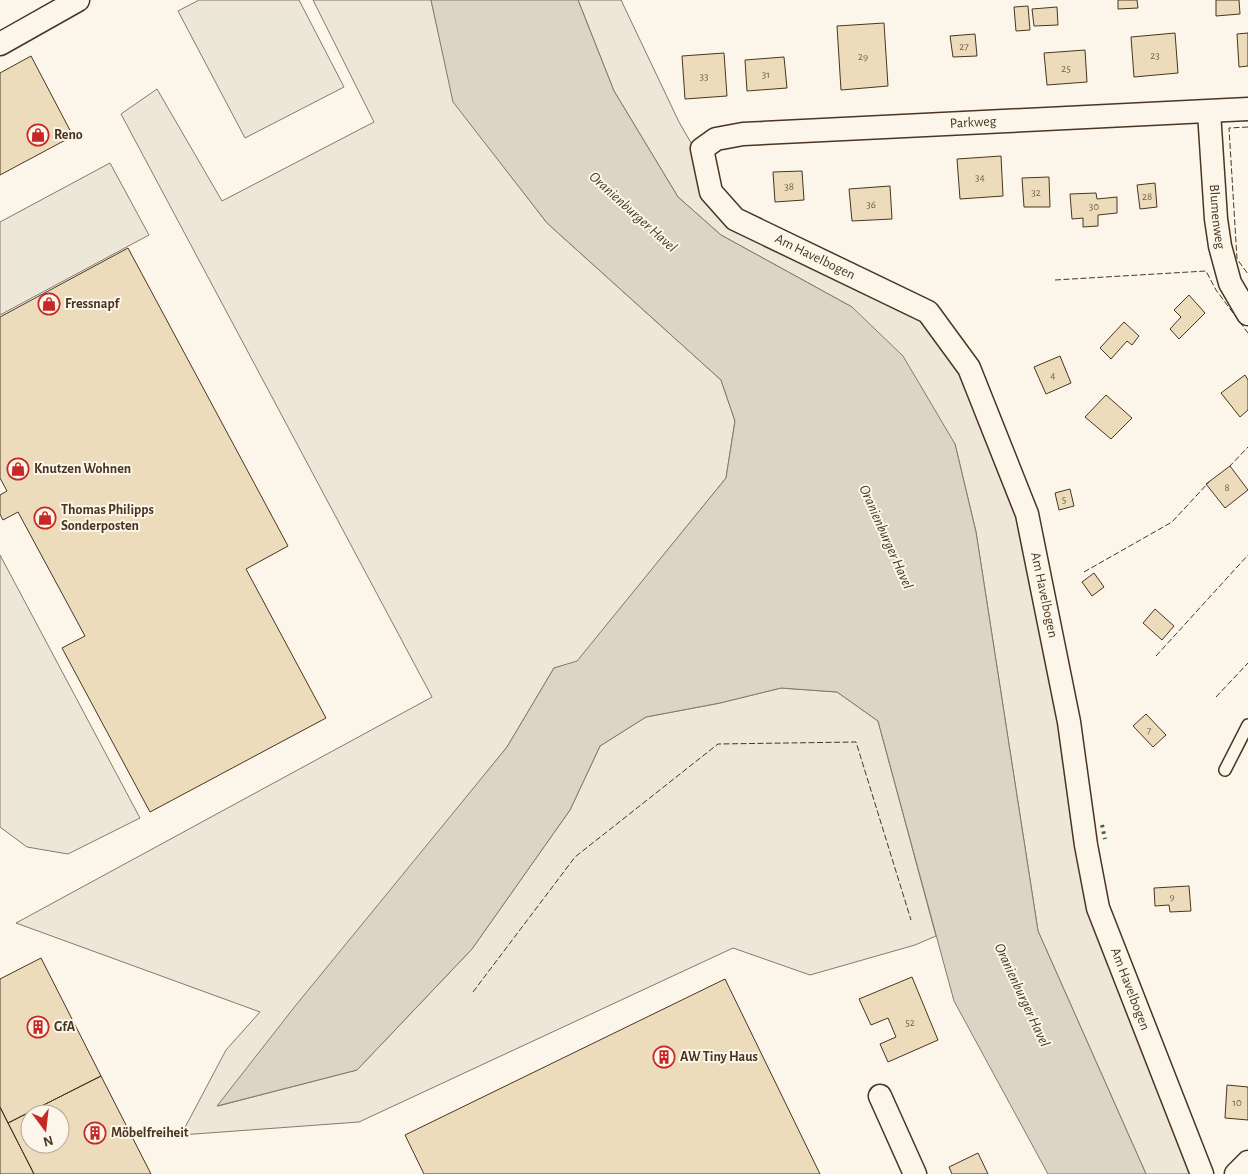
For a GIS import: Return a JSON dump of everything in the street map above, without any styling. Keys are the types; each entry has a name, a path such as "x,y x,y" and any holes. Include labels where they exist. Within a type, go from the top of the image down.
{"street":[{"path":"0,44 67,3"},
{"name":"Parkweg","path":"702,149 716,139 743,134 1248,109"},
{"name":"Blumenweg","path":"1209,112 1216,219 1220,246 1230,284 1248,314"},
{"name":"Am Havelbogen","path":"702,149 711,192 735,219 928,312 969,368 1027,514 1069,722 1086,845 1098,908 1202,1174"},
{"path":"880,1096 915,1174"},
{"path":"1236,1174 1248,1162"}],"lane":[{"path":"1225,770 1248,726"}],"shaded area":[{"path":"199,0 299,0 344,87 245,138 178,11"},
{"path":"313,0 431,0 454,102 547,223 721,380 735,421 726,478 577,662 554,668 507,747 218,1106 357,1070 472,949 570,810 600,746 646,717 720,703 781,688 837,692 878,721 936,936 915,945 810,975 733,948 359,1122 181,1135 226,1050 260,1012 16,923 432,697 121,114 157,89 222,201 374,122"},
{"path":"578,0 621,0 679,122 735,219 928,312 969,368 1027,514 1086,845 1202,1174 1146,1174 1038,931 976,532 955,444 852,307 721,235 678,197 614,91"},
{"path":"110,163 149,235 0,315 0,222"},
{"path":"0,555 140,818 68,854 27,847 0,827"}],"water":[{"name":"Oranienburger Havel","path":"431,0 578,0 614,91 678,197 721,235 852,307 903,356 955,444 976,532 1038,931 1146,1174 1048,1174 954,1001 878,721 837,692 781,688 720,703 646,717 600,746 570,810 472,949 357,1070 217,1106 296,1005 507,747 554,668 577,661 726,478 735,421 721,380 547,223 453,102"}],"building":[{"path":"1118,0 1137,0 1138,8 1118,9"},
{"path":"1216,0 1239,0 1240,14 1216,16"},
{"path":"1028,6 1030,30 1016,31 1014,7"},
{"path":"1057,7 1058,25 1034,26 1032,9"},
{"path":"884,23 888,86 841,90 837,26"},
{"path":"1175,33 1178,73 1134,77 1131,37"},
{"path":"1248,33 1248,66 1239,67 1237,34"},
{"path":"975,34 977,56 953,57 950,36"},
{"path":"1085,50 1087,82 1047,85 1044,53"},
{"path":"724,53 727,96 685,99 682,56"},
{"path":"31,56 73,136 0,175 0,73"},
{"path":"784,57 787,88 747,91 745,60"},
{"path":"1001,156 1003,196 960,199 957,159"},
{"path":"802,171 804,200 775,202 773,172"},
{"path":"1049,177 1050,207 1024,207 1022,178"},
{"path":"1155,183 1157,207 1140,209 1137,185"},
{"path":"890,186 892,219 852,221 849,189"},
{"path":"1096,193 1097,199 1117,197 1117,213 1098,215 1098,226 1083,227 1083,218 1072,219 1070,194"},
{"path":"128,248 288,546 246,569 326,718 150,812 62,648 85,636 18,512 3,520 0,514 0,495 7,491 0,478 0,317"},
{"path":"1189,295 1205,313 1179,339 1170,329 1181,317 1174,310"},
{"path":"1124,322 1139,336 1132,345 1127,341 1111,359 1100,348"},
{"path":"1060,356 1071,383 1046,394 1034,367"},
{"path":"1245,375 1248,380 1248,410 1240,417 1221,393"},
{"path":"1106,395 1132,418 1111,439 1085,417"},
{"path":"1230,466 1248,490 1225,508 1206,484"},
{"path":"1070,489 1074,506 1059,510 1055,493"},
{"path":"1094,573 1104,587 1092,596 1082,582"},
{"path":"1155,609 1174,626 1162,640 1143,623"},
{"path":"1146,714 1166,735 1153,747 1133,726"},
{"path":"1189,886 1191,911 1170,912 1169,905 1155,906 1154,888"},
{"name":"GfA","path":"41,958 101,1076 46,1104 20,1104 20,1117 8,1123 0,1107 0,979"},
{"path":"912,977 938,1040 888,1062 880,1044 896,1037 888,1018 871,1025 859,999"},
{"name":"AW Tiny Haus","path":"725,979 820,1174 424,1174 405,1135"},
{"name":"Möbelfreiheit","path":"101,1076 151,1174 34,1174 24,1154 70,1154 70,1104 46,1104"},
{"path":"1227,1085 1248,1087 1248,1120 1225,1118"},
{"path":"0,1107 20,1147 20,1154 24,1154 34,1174 0,1174"},
{"name":"Möbelfreiheit","path":"20,1117 20,1147 8,1123"},
{"path":"978,1153 988,1174 952,1174 949,1167"}],"hedge":[{"path":"1102,825 1105,839"}],"fence":[{"path":"1248,127 1229,128 1237,259 1248,274"},
{"path":"1055,280 1206,271 1216,290 1248,333"},
{"path":"1229,467 1248,447"},
{"path":"1084,572 1172,522 1209,482"},
{"path":"1156,656 1248,555"},
{"path":"1216,697 1248,663"},
{"path":"473,992 575,857 718,744 856,742 911,920"}],"place":[{"name":"Reno","path":"38,135"},
{"name":"Fressnapf","path":"49,304"},
{"name":"Knutzen Wohnen","path":"18,469"},
{"name":"Thomas Philipps Sonderposten","path":"45,518"},
{"name":"GfA","path":"38,1027"},
{"name":"AW Tiny Haus","path":"664,1057"},
{"name":"Möbelfreiheit","path":"95,1133"}]}
